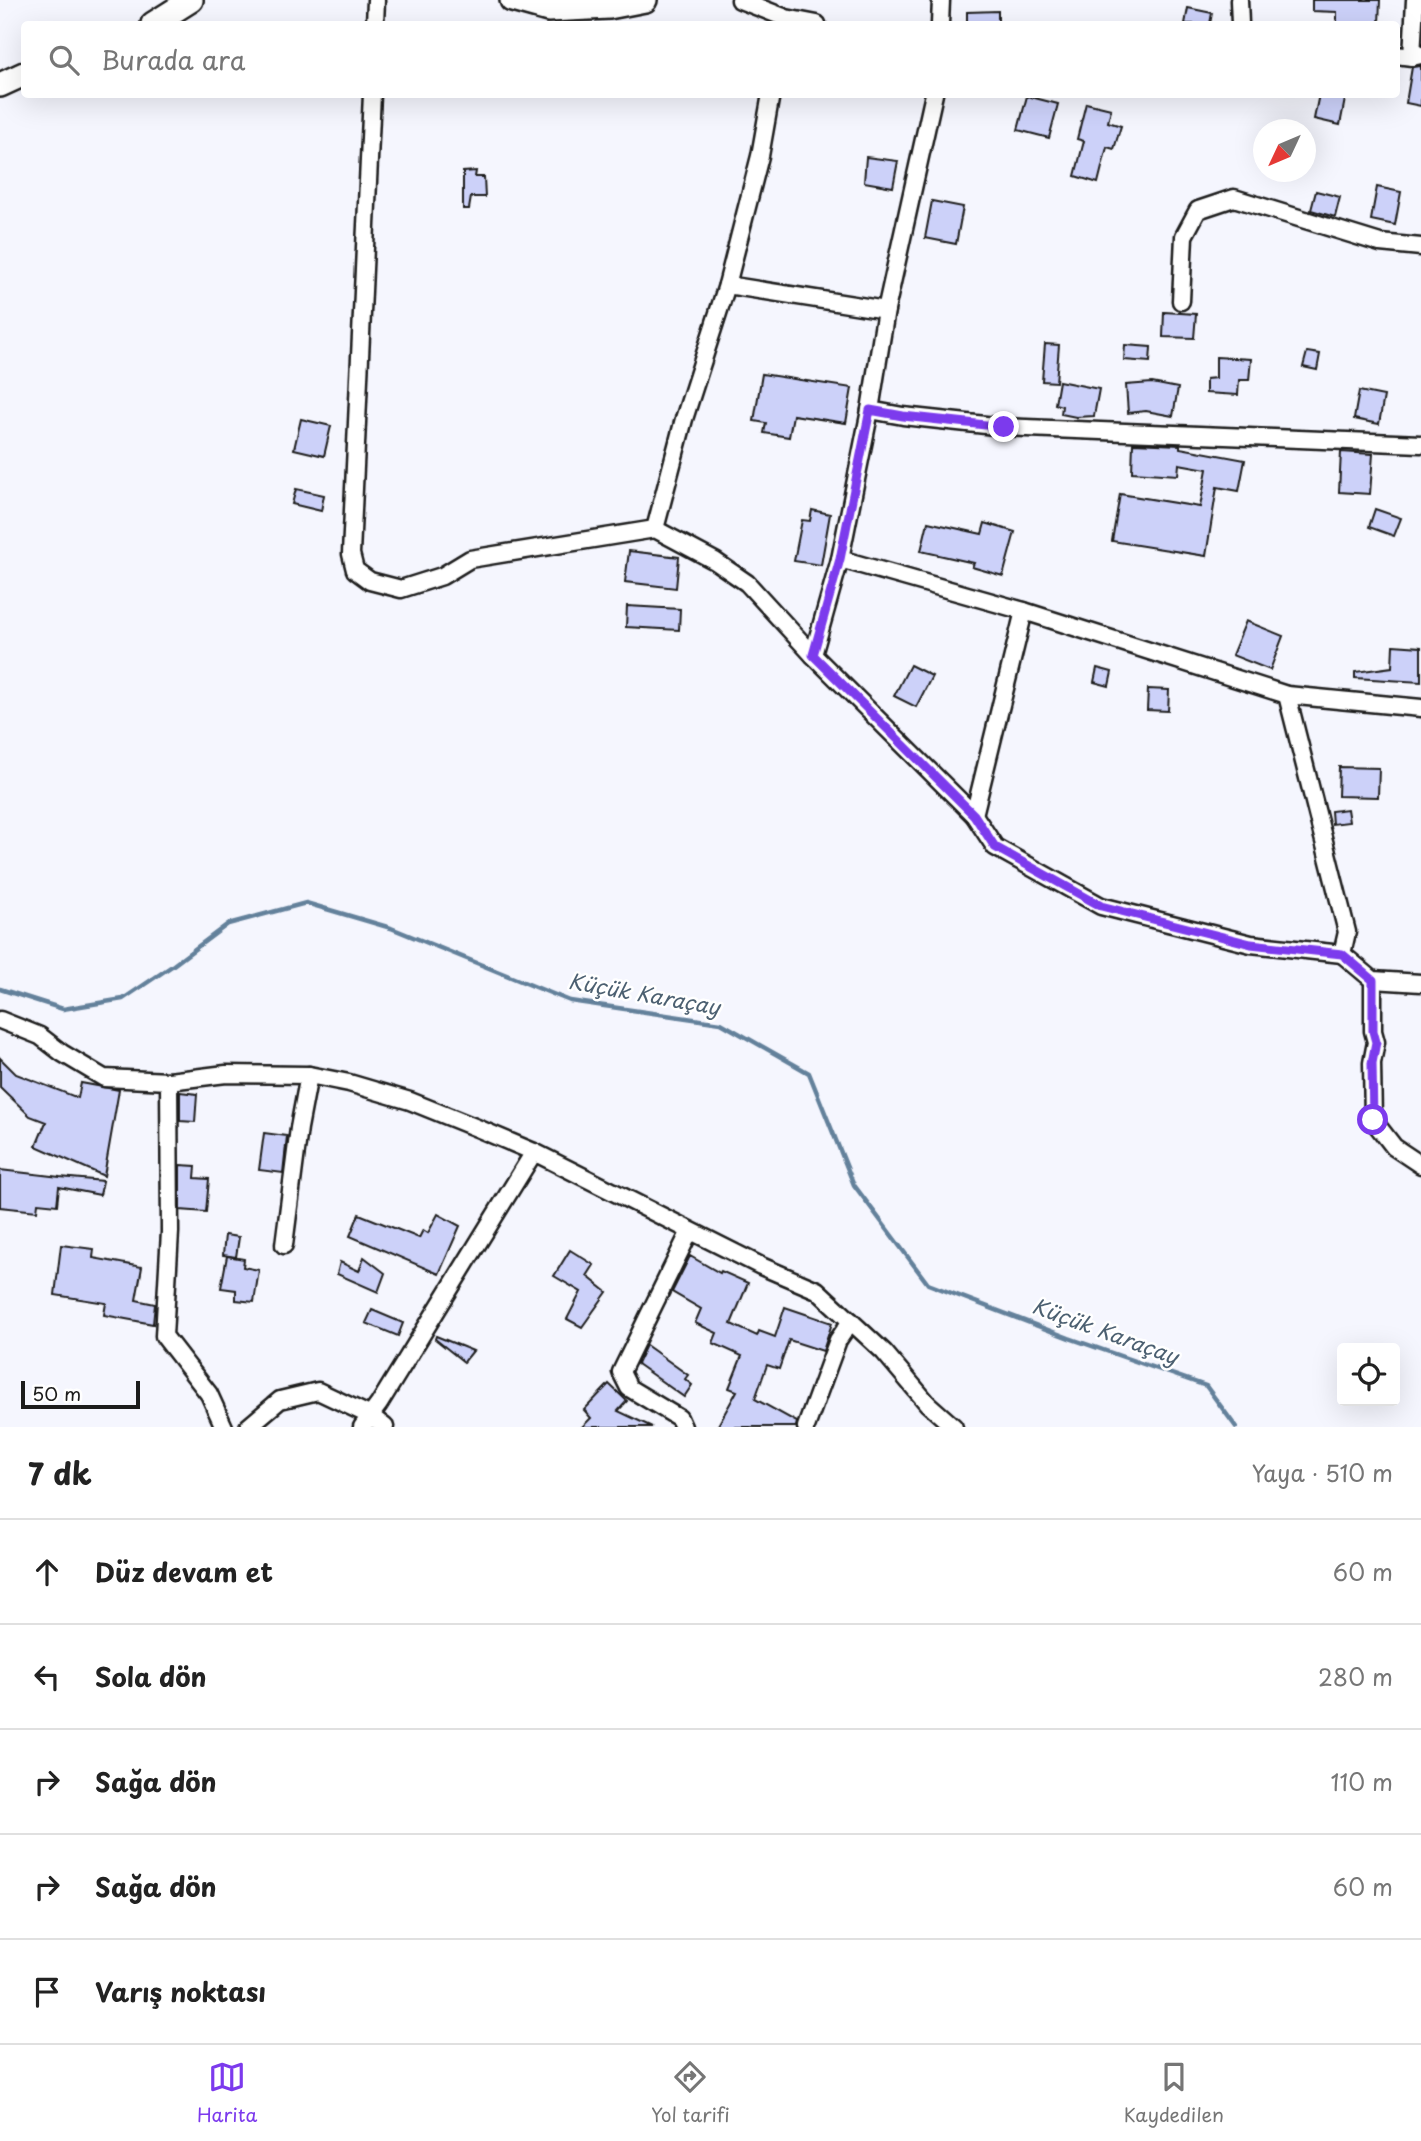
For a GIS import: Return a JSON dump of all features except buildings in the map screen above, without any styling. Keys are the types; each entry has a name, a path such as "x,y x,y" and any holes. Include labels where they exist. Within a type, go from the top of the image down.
{"street":[{"path":"158,21 191,0"},
{"path":"375,21 376,0"},
{"path":"512,0 548,10 609,7 645,0"},
{"path":"740,0 785,21"},
{"path":"940,21 941,0"},
{"path":"1239,0 1240,21"},
{"path":"1410,56 1415,0"},
{"path":"0,85 21,76"},
{"path":"372,98 351,554 355,570 370,581 401,589 442,576 470,559 654,529 715,561 747,583 813,655 974,815 995,847 1101,906 1251,944 1342,954 1373,980 1421,983"},
{"path":"654,529 684,419 727,285 760,156 770,98"},
{"path":"813,655 840,559 870,410 886,310 933,98"},
{"path":"1181,301 1184,236 1198,210 1234,198 1380,243 1421,247"},
{"path":"727,285 886,310"},
{"path":"870,410 1004,427 1421,444"},
{"path":"840,559 1024,611 1287,695 1421,708"},
{"path":"974,815 1024,611"},
{"path":"1287,695 1347,932 1342,954"},
{"path":"1373,980 1373,1031 1376,1042 1372,1063 1373,1120 1394,1147 1421,1166"},
{"path":"0,1020 40,1036 62,1053 104,1078 169,1081 226,1074 309,1075 349,1083 410,1101 534,1152 761,1266 817,1290 884,1352 928,1404 954,1427"},
{"path":"284,1245 299,1128 309,1075"},
{"path":"169,1081 170,1232 164,1336 209,1394 224,1427"},
{"path":"366,1421 534,1152"},
{"path":"683,1427 679,1418 629,1388 621,1372 690,1231"},
{"path":"806,1427 838,1340 851,1321"},
{"path":"248,1427 280,1399 318,1391 366,1421 385,1427"}],"waterway":[{"name":"Küçük Karaçay","path":"0,989 63,1009 123,999 228,924 306,903 391,928 570,1001 721,1023 809,1073 854,1185 928,1284 1069,1338 1206,1386 1236,1427"}],"route":[{"path":"1004,427 870,410 840,559 813,655 974,815 995,847 1101,906 1251,944 1342,954 1373,980 1373,1031 1376,1042 1372,1063 1373,1120"}]}
